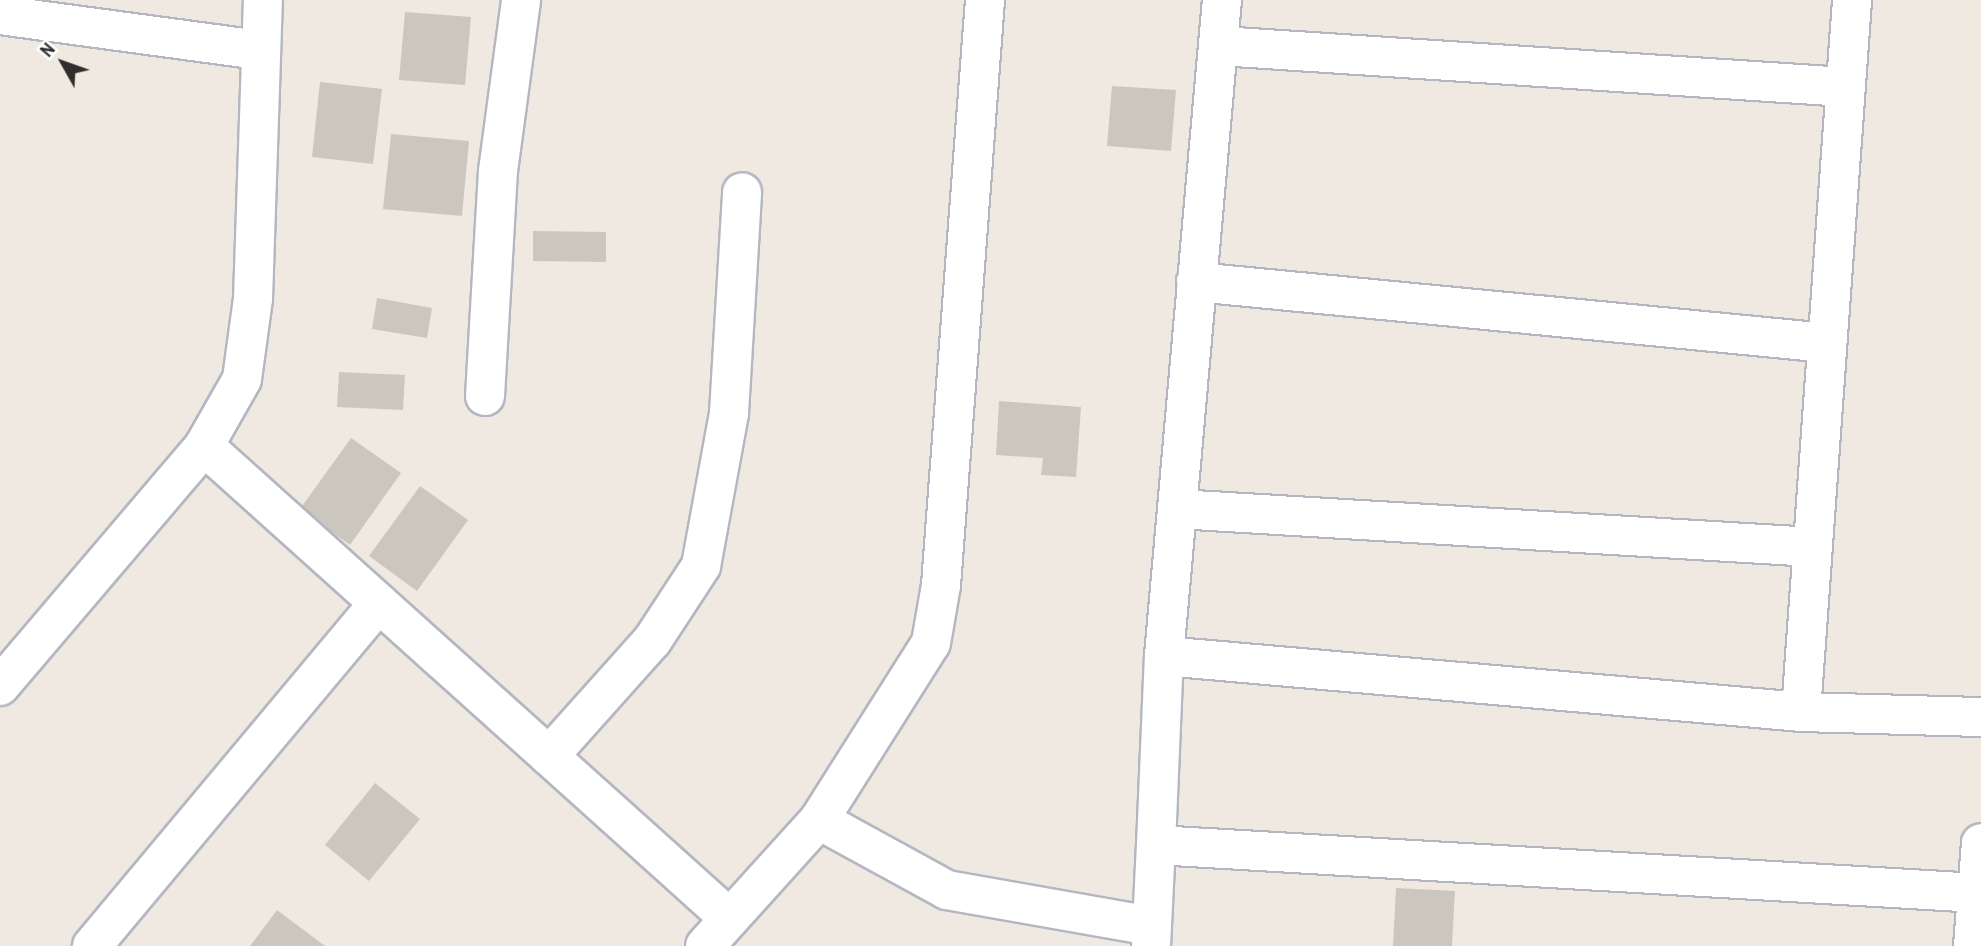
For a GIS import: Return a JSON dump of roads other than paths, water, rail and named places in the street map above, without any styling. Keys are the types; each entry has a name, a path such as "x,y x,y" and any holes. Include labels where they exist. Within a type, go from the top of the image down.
{"street":[{"path":"0,686 204,446 242,379 253,299 259,50 263,0"},
{"path":"485,396 498,171 521,0"},
{"path":"204,446 550,756 716,932 819,820 931,643 941,585 985,0"},
{"path":"819,820 947,890 1151,936 1164,656 1222,0"},
{"path":"1801,712 1852,0"},
{"path":"21,11 259,50"},
{"path":"1220,46 1845,87"},
{"path":"550,756 652,641 701,566 729,413 742,192"},
{"path":"1196,282 1827,343"},
{"path":"1177,509 1812,547"},
{"path":"92,946 379,603"},
{"path":"1164,656 1801,712 1981,718"},
{"path":"1973,946 1981,843"},
{"path":"1156,845 1978,893"}]}
